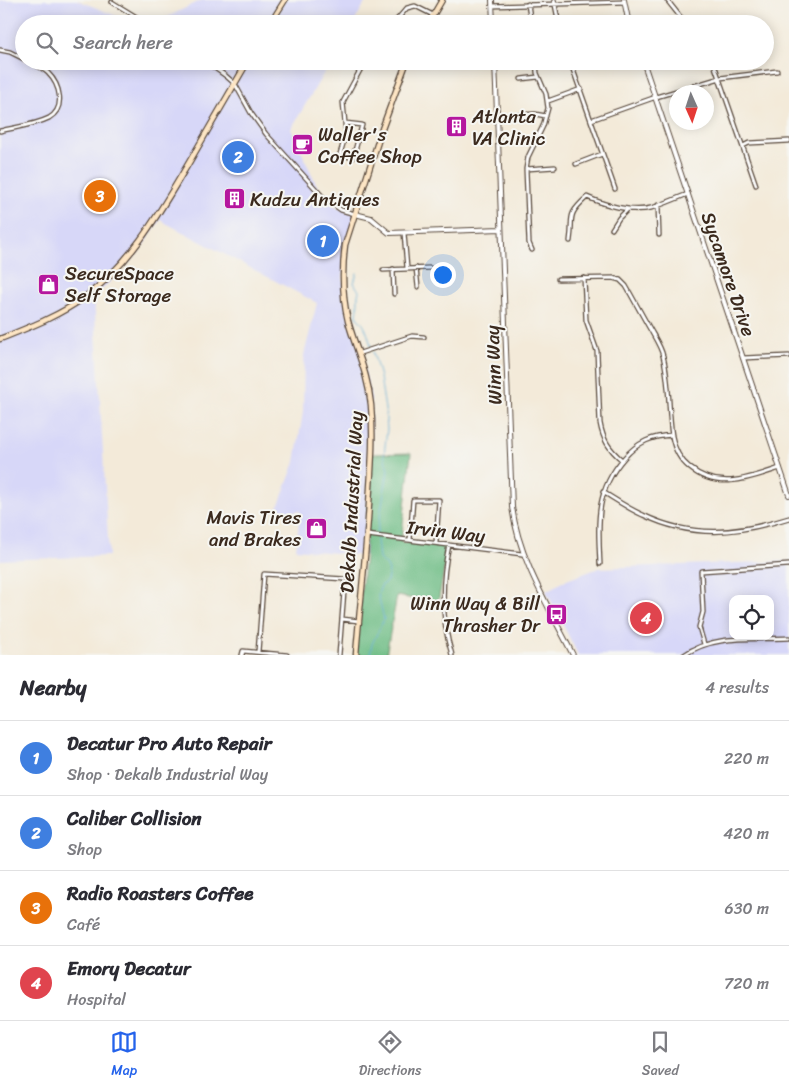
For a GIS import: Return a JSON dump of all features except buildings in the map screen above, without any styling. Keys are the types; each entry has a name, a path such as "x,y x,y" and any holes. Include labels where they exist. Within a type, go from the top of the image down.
{"main road":[{"path":"276,15 285,0"},
{"path":"432,15 442,0"},
{"path":"0,339 41,322 71,306 95,289 125,261 155,220 243,70"},
{"name":"Dekalb Industrial Way","path":"356,655 367,535 372,460 372,423 368,387 360,353 348,321 344,293 344,255 382,129 404,70"}],"street":[{"path":"492,0 492,15"},
{"path":"667,0 679,15"},
{"path":"492,6 555,2 624,1 628,15"},
{"path":"112,2 133,15"},
{"path":"555,2 557,15"},
{"path":"528,4 530,15"},
{"path":"401,15 407,8 416,6 432,15"},
{"path":"0,50 15,54"},
{"path":"0,131 48,118 58,109 60,94 55,82 44,70"},
{"path":"218,70 235,84 251,113 266,134 315,189 332,204 346,212 371,218 389,233 501,228"},
{"path":"345,123 362,125 353,158 340,154 346,134 345,123 344,102 360,70"},
{"name":"Winn Way","path":"495,70 512,506 522,554 573,655"},
{"path":"532,250 529,243 526,169 528,156 546,116 548,101 537,70"},
{"path":"573,70 615,189"},
{"name":"Sycamore Drive","path":"646,70 789,495"},
{"path":"717,70 756,185"},
{"path":"591,120 656,97 720,78 778,71"},
{"path":"521,79 538,77"},
{"path":"548,101 581,90"},
{"path":"516,115 535,114 546,116"},
{"path":"743,146 749,143 789,141"},
{"path":"576,164 602,154"},
{"path":"526,169 555,167"},
{"path":"570,241 570,218 576,207 587,197 596,202 629,208 651,208 688,194"},
{"path":"658,205 658,235"},
{"path":"612,228 629,208"},
{"path":"404,233 407,268"},
{"path":"416,268 418,287"},
{"path":"383,270 430,268"},
{"path":"393,269 394,294"},
{"path":"558,279 607,277 620,280 636,304 663,355 672,435 677,452 686,465 698,474 712,480 735,481 780,468"},
{"path":"584,278 586,320 597,351 602,433 610,450 622,460"},
{"path":"360,353 412,336 424,337"},
{"path":"743,358 789,356"},
{"path":"600,564 598,520 603,492 613,470 642,442 654,437 672,435"},
{"path":"603,492 642,515 665,524 704,532 734,532 758,528 789,518"},
{"path":"410,540 413,500 439,500 436,543"},
{"name":"Irvin Way","path":"367,535 522,554"},
{"path":"450,545 443,601 445,630 452,655"},
{"path":"704,644 699,627 703,612 701,571 789,565"},
{"path":"258,652 264,574 345,578 339,655"},
{"path":"342,619 359,621"},
{"path":"684,655 704,644 724,640 789,638"},
{"path":"242,655 243,651 287,655"}],"shaded area":[{"path":"0,0 77,0 114,15 15,15 15,70 326,70 291,129 324,201 356,215 344,261 343,278 348,308 357,336 371,398 371,454 365,556 296,549 300,511 276,513 295,462 303,412 304,355 317,303 160,220 138,253 94,297 109,556 0,560"},
{"path":"202,0 372,0 365,3 358,15 171,15"},
{"path":"789,561 789,655 578,655 546,591 564,581 599,568"}],"green space":[{"path":"411,453 401,542 448,547 438,603 397,596 386,655 354,655 365,556 371,454"}],"waterway":[{"path":"357,273 354,283 359,291 357,318 365,327 371,346"},
{"path":"373,352 380,377 385,409 387,429 384,455 388,470 377,533"},
{"path":"370,655 372,644 384,619 378,594 381,586 387,581 389,571 387,566 379,559 377,539"}],"place":[{"name":"Atlanta VA Clinic","path":"456,127"},
{"name":"Waller's Coffee Shop","path":"302,145"},
{"name":"Caliber Collision","path":"238,157"},
{"name":"Radio Roasters Coffee","path":"100,196"},
{"name":"Kudzu Antiques","path":"234,199"},
{"name":"Decatur Pro Auto Repair","path":"323,241"},
{"name":"SecureSpace Self Storage","path":"49,284"},
{"name":"Mavis Tires and Brakes","path":"317,528"},
{"name":"Winn Way & Bill Thrasher Dr","path":"556,614"},
{"name":"Emory Decatur","path":"646,618"}]}
